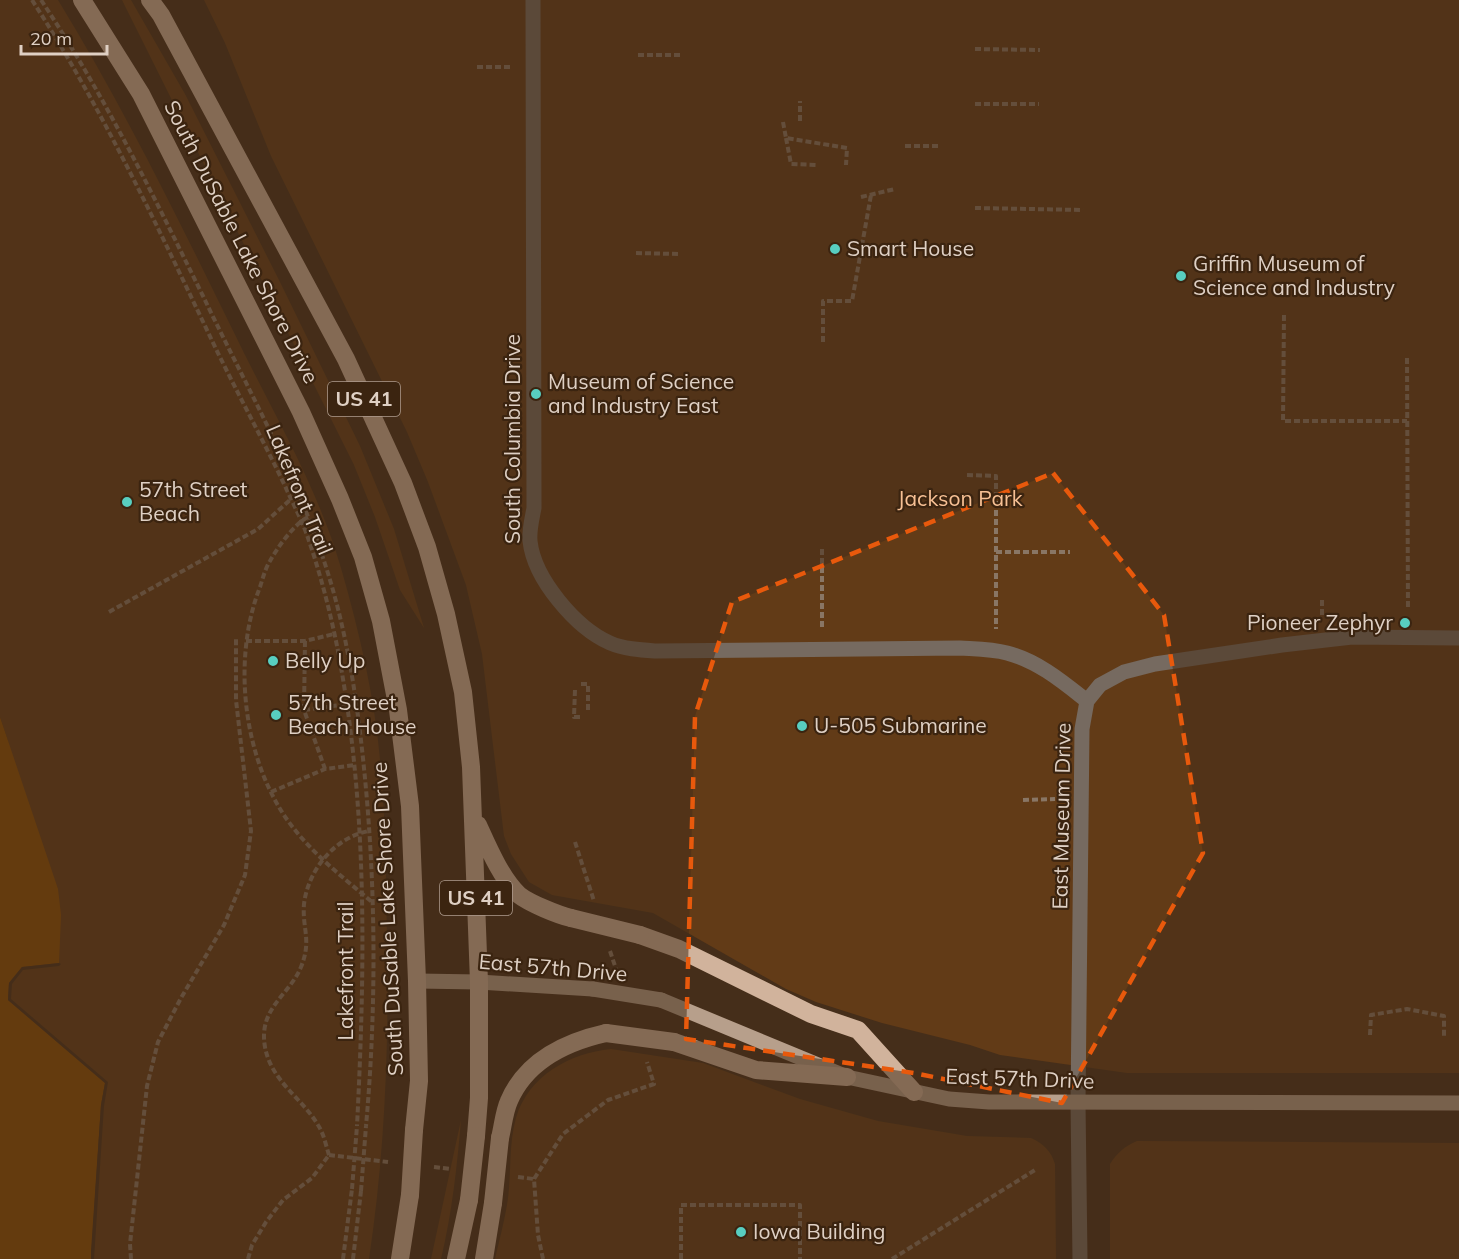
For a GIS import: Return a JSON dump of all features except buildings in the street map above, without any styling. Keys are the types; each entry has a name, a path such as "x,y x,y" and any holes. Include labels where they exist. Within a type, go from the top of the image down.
{"highway":[{"name":"South DuSable Lake Shore Drive","path":"82,0 141,94 296,401 363,557 381,621 398,710 410,806 417,981 419,1081 410,1195 400,1259"},
{"name":"South DuSable Lake Shore Drive","path":"150,0 158,8 346,359 403,483 427,547 446,615 463,692 471,768 479,982 479,1098 476,1136 469,1200 456,1259"},
{"path":"474,815 493,860 519,895 558,915 640,935 680,949 811,1014 858,1030 915,1092"},
{"path":"484,1259 500,1138 508,1102 530,1070 558,1049 584,1038 606,1033 674,1042 756,1070 847,1077"}],"main road":[{"name":"East 57th Drive","path":"417,981 479,982 593,989 661,1000 847,1077 949,1099 1078,1103 1459,1103"}],"street":[{"name":"South Columbia Drive","path":"533,0 534,508 530,544 536,562 552,593 578,622 610,643 633,649 656,651 948,648 990,650 1008,653 1042,668 1087,701"},
{"name":"East Museum Drive","path":"1080,1259 1078,1103 1083,729 1087,701 1100,685 1124,672 1155,664 1352,637 1459,638"}],"path":[{"name":"Lakefront Trail","path":"32,0 95,103 291,499 309,540 334,634 355,765 362,894 363,1014 352,1190 343,1259"},
{"name":"Lakefront Trail","path":"42,0 94,85 153,195 280,453 308,517 326,566 349,657 364,763 373,903 372,1024 361,1191 353,1259"},
{"path":"975,50 1040,50"},
{"path":"638,55 680,55"},
{"path":"477,67 517,67"},
{"path":"800,101 800,121"},
{"path":"975,104 1039,104"},
{"path":"783,122 791,164 818,165"},
{"path":"786,138 847,148 846,165"},
{"path":"905,146 938,146"},
{"path":"861,197 895,189"},
{"path":"823,342 823,301 852,301 871,195"},
{"path":"975,208 1083,210"},
{"path":"636,253 678,254"},
{"path":"1284,315 1283,421 1407,421"},
{"path":"1407,358 1408,610"},
{"path":"967,475 996,476 996,629"},
{"path":"109,612 258,529 291,499"},
{"path":"308,517 300,520 269,562 254,601 246,641 248,718 255,757 282,812 300,836 373,903"},
{"path":"822,549 822,628"},
{"path":"996,552 1070,552"},
{"path":"1322,598 1322,615"},
{"path":"246,641 305,641 334,634"},
{"path":"131,1259 130,1244 136,1179 147,1086 158,1042 224,925 245,875 251,831 238,720 236,638"},
{"path":"305,641 304,710 325,769"},
{"path":"581,684 588,684 588,710"},
{"path":"575,690 574,717 581,717"},
{"path":"304,710 347,704"},
{"path":"238,720 248,718"},
{"path":"271,792 325,769 355,765"},
{"path":"1023,800 1055,800"},
{"path":"248,1259 252,1245 283,1200 312,1178 329,1155 319,1126 271,1067 265,1040 268,1017 276,1002 300,970 308,949 304,905 310,879 323,859 351,837 369,831"},
{"path":"575,842 595,904"},
{"path":"609,947 619,979"},
{"path":"1370,1035 1371,1015 1407,1009 1444,1016 1444,1036"},
{"path":"543,1259 538,1235 534,1179 563,1134 608,1100 654,1084 644,1054"},
{"path":"892,1259 1035,1170"},
{"path":"681,1259 681,1205 800,1205 800,1259"}],"highlighted area":[{"path":"1053,473 1164,615 1203,853 1062,1103 914,1073 686,1039 695,716 732,602"}],"green space":[{"path":"0,0 58,0 84,43 178,220 285,433 322,512 341,568 361,643 371,694 379,745 385,834 386,1059 379,1179 369,1259 91,1259 101,1105 105,1083 8,1000 9,983 22,967 8,741 0,717"},
{"path":"122,0 131,0 185,94 360,446 394,529 424,628 400,590 354,465"},
{"name":"Jackson Park","path":"204,0 1459,0 1459,1073 1127,1073 1000,1055 882,1023 816,1002 786,989 653,913 552,895 529,882 511,854 504,836 482,654 466,585 407,432 271,156 225,43"},
{"path":"611,1049 703,1063 800,1099 878,1121 967,1136 1031,1138 1046,1148 1055,1164 1056,1259 495,1259 507,1205 514,1129 522,1103 530,1090 553,1069 581,1056"},
{"path":"461,1120 454,1190 445,1242 441,1259 431,1259"},
{"path":"1137,1141 1459,1143 1459,1259 1110,1259 1110,1164 1122,1150"}],"shaded area":[{"path":"0,717 58,889 61,915 59,963 22,967 9,983 8,1000 105,1083 101,1105 91,1259 0,1259"}],"pier":[{"path":"61,964 59,966 23,970 12,984 11,999 108,1082 104,1106 94,1259 91,1259 91,1251 101,1105 105,1083 8,1000 9,983 22,967"}],"place":[{"name":"Smart House","path":"835,249"},
{"name":"Griffin Museum of Science and Industry","path":"1181,276"},
{"name":"Museum of Science and Industry East","path":"536,394"},
{"name":"57th Street Beach","path":"127,502"},
{"name":"Pioneer Zephyr","path":"1405,623"},
{"name":"Belly Up","path":"273,661"},
{"name":"57th Street Beach House","path":"276,715"},
{"name":"U-505 Submarine","path":"802,726"},
{"name":"Iowa Building","path":"741,1232"}]}
